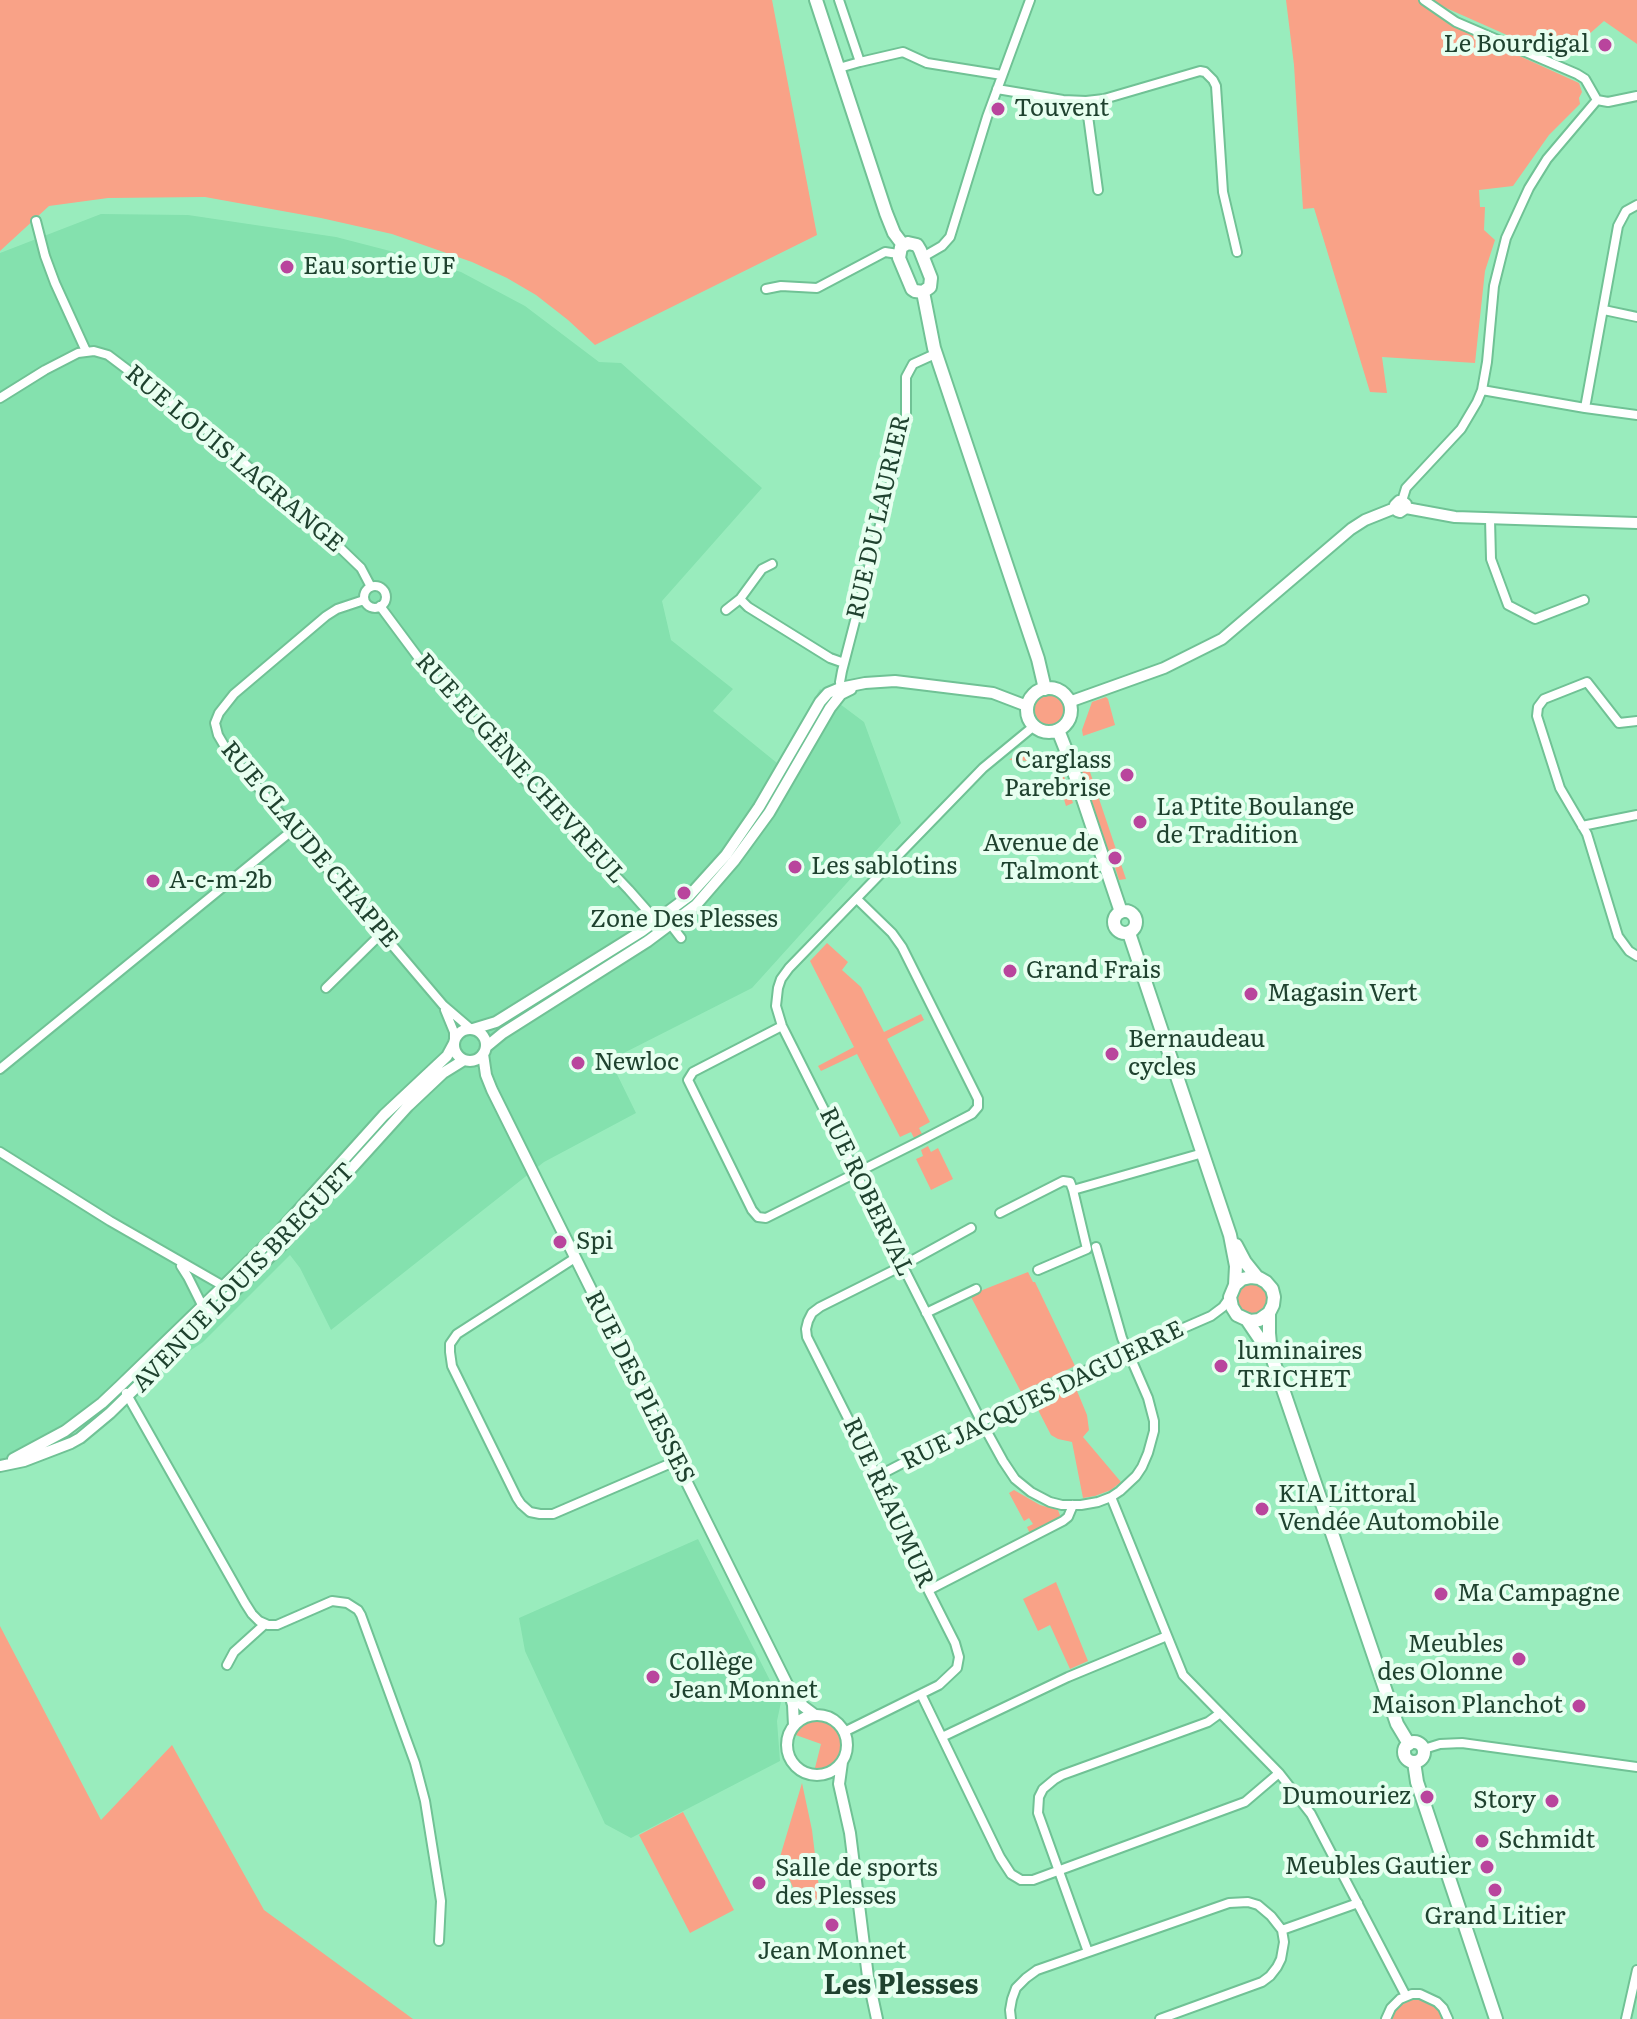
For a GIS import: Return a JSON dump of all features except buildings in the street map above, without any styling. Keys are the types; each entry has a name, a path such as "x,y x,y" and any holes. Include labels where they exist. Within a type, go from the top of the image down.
{"main road":[{"path":"816,0 912,289 923,292"},
{"path":"901,249 908,243 917,245 931,283 923,292"},
{"path":"923,292 935,354 1038,659 1045,689"},
{"path":"1045,689 1059,691 1069,702 1071,711 1068,720 1058,730 1043,731 1034,726 1027,715 1029,701 1035,693 1045,689"},
{"path":"1058,730 1121,912 1116,916 1115,925 1118,931 1129,933 1230,1235 1236,1266 1232,1307 1272,1357"},
{"path":"1230,1235 1245,1262 1257,1277 1268,1283 1273,1292 1274,1303 1269,1313 1272,1357 1397,1724 1409,1744"},
{"path":"1233,1291 1245,1278 1257,1277"},
{"path":"1242,1318 1259,1320 1269,1313"},
{"path":"1418,1743 1424,1749 1423,1758 1414,1762 1405,1757 1405,1750 1409,1744 1418,1743"},
{"path":"1414,1762 1417,1782 1496,2019"}],"street":[{"path":"923,257 942,246 950,237 997,89 1030,0"},
{"path":"1424,0 1456,22 1577,74 1585,79 1597,100 1608,102 1637,96"},
{"path":"842,1 860,62"},
{"path":"839,68 903,52 927,63 1002,75"},
{"path":"997,89 1086,101 1104,99 1200,71 1209,76 1216,86 1223,192 1237,252"},
{"path":"1401,506 1406,488 1461,429 1482,390 1494,286 1506,238 1529,188 1547,159 1597,100"},
{"path":"1086,101 1098,190"},
{"path":"1585,408 1618,226 1626,211 1637,205"},
{"path":"0,398 45,370 86,351 55,283 36,221"},
{"path":"766,289 781,286 817,288 885,252 901,249"},
{"path":"1604,310 1637,317"},
{"name":"RUE LOUIS LAGRANGE","path":"86,351 101,351 108,355 202,426 347,553 361,568 371,587"},
{"name":"RUE DU LAURIER","path":"840,691 844,663 904,432 906,377 913,364 935,354"},
{"path":"1482,390 1637,415"},
{"path":"1069,702 1164,668 1222,639 1351,529 1401,506 1455,517 1637,523"},
{"path":"1490,519 1491,559 1508,605 1535,619 1584,600"},
{"path":"726,610 740,599 762,569 772,564"},
{"path":"371,587 379,587 384,592 385,598 380,606 371,607 364,600 366,590 371,587"},
{"path":"740,599 830,658 844,663"},
{"name":"RUE CLAUDE CHAPPE","path":"364,600 326,616 234,694 215,723 218,735 228,752 443,1005 472,1029"},
{"name":"RUE EUGÈNE CHEVREUL","path":"380,606 432,676 500,754 664,925 681,938"},
{"path":"664,925 496,1022 459,1033 454,1042 456,1054 465,1060 476,1060 503,1033 696,905 715,885 769,813 840,691 880,681 909,683 993,693 1027,706"},
{"path":"1637,721 1619,723 1587,682 1544,699 1538,707 1537,716 1560,788 1587,834 1618,936 1637,956"},
{"name":"RUE ROBERVAL","path":"1034,726 983,768 789,968 781,979 776,1006 782,1026 902,1266 1009,1470 1022,1485 1050,1502 1090,1504 1111,1497"},
{"path":"1582,826 1637,815"},
{"path":"0,1069 294,829"},
{"path":"782,1026 690,1074 688,1080 758,1217 766,1218 976,1110 979,1103 902,947 857,899"},
{"path":"326,988 382,933"},
{"name":"RUE CLAUDE CHAPPE","path":"443,1005 454,1032 454,1042"},
{"path":"472,1029 484,1038 484,1050"},
{"name":"AVENUE LOUIS BREGUET","path":"228,1290 384,1115 447,1056 454,1042"},
{"name":"RUE DES PLESSES","path":"484,1050 486,1075 492,1090 676,1461 787,1684 803,1706 815,1715"},
{"name":"RUE DES PLESSES","path":"465,1060 492,1090"},
{"name":"AVENUE LOUIS BREGUET","path":"2,1466 65,1431 102,1403 283,1244 408,1106 443,1073 465,1060"},
{"path":"0,1152 228,1290"},
{"path":"1073,1190 1203,1153"},
{"path":"1000,1213 1063,1181 1070,1182 1087,1249 1038,1270"},
{"path":"902,1266 971,1228"},
{"path":"1096,1247 1128,1352 1152,1410 1154,1431 1142,1467 1128,1484 1111,1497 1183,1675 1279,1773 1311,1814 1406,1996"},
{"path":"575,1258 457,1334 450,1344 452,1366 517,1498 530,1512 553,1514 676,1461"},
{"path":"178,1262 206,1310"},
{"name":"RUE RÉAUMUR","path":"844,1732 947,1679 957,1668 958,1662 955,1643 876,1487 876,1477 807,1337 806,1329 812,1313 820,1307 902,1266"},
{"path":"926,1313 976,1289"},
{"path":"1211,1316 1223,1307 1233,1291"},
{"name":"AVENUE LOUIS BREGUET","path":"2,1466 34,1458 71,1443 92,1429 129,1396 206,1310"},
{"path":"1211,1316 1242,1318"},
{"name":"RUE JACQUES DAGUERRE","path":"876,1477 1055,1384 1211,1316"},
{"path":"120,1386 129,1396 252,1614 265,1624 277,1625 332,1601 347,1603 361,1615 415,1763 425,1801 441,1901 439,1941"},
{"path":"929,1590 1063,1521 1073,1505"},
{"path":"227,1665 234,1652 265,1624"},
{"path":"942,1737 1068,1677 1167,1636"},
{"name":"RUE DES PLESSES","path":"787,1684 793,1705 794,1726"},
{"path":"921,1694 1000,1857 1011,1874 1021,1880 1027,1881 1059,1870 1245,1802 1279,1773"},
{"path":"1088,1952 1038,1813 1039,1797 1048,1783 1062,1775 1208,1722 1219,1714"},
{"path":"842,1762 831,1771 818,1775 805,1773 788,1753 788,1739 794,1726 801,1719 815,1715 829,1717 844,1732 847,1748 839,1779 850,1833 857,1905 877,2019"},
{"path":"1424,1749 1440,1744 1462,1743 1637,1767"},
{"path":"818,1775 832,1785 845,1809"},
{"path":"1011,2019 1010,2010 1016,1988 1037,1970 1239,1902 1248,1902 1265,1910 1278,1923 1284,1942 1281,1959 1262,1982 1160,2019"},
{"path":"1282,1930 1358,1903"},
{"path":"1626,2019 1637,1970"},
{"path":"1386,2019 1394,2004 1406,1996 1420,1994 1432,1998 1443,2008 1448,2019"}],"shaded area":[{"path":"0,0 772,0 817,235 595,345 536,295 472,262 392,234 205,197 108,198 49,206 0,251"},
{"path":"1286,0 1420,0 1447,23 1579,83 1582,92 1580,104 1549,135 1513,186 1479,190 1480,207 1485,207 1484,230 1495,240 1485,271 1475,363 1382,357 1387,393 1370,392 1314,208 1303,209 1294,65"},
{"path":"1428,0 1637,0 1637,44 1604,21 1561,59"},
{"path":"101,214 188,215 336,237 394,252 461,272 525,306 599,362 621,363 762,488 662,601 671,640 733,689 713,711 777,763 820,689 864,722 901,823 752,988 610,1060 636,1113 544,1162 331,1330 300,1268 290,1255 203,1342 30,1458 0,1464 0,253"},
{"path":"1049,695 1055,696 1063,704 1063,716 1055,724 1049,725 1043,724 1035,716 1034,710 1035,704 1043,696"},
{"path":"1106,697 1115,725 1083,736 1082,730 1092,702"},
{"path":"1025,749 1061,767 1073,803 1066,806 1056,773 1031,761 1009,760"},
{"path":"1087,763 1126,879 1119,880 1114,864 1110,865 1078,766"},
{"path":"827,943 848,962 842,970 861,987 884,1032 921,1014 924,1020 887,1039 930,1122 919,1128 922,1134 914,1138 911,1132 900,1137 857,1054 821,1071 818,1066 854,1047 810,961"},
{"path":"928,1146 931,1152 938,1148 953,1179 931,1190 916,1159 923,1156 921,1150"},
{"path":"1028,1272 1075,1366 1021,1392 970,1295"},
{"path":"1252,1284 1263,1288 1267,1299 1263,1310 1252,1314 1241,1310 1237,1299 1241,1288"},
{"path":"1075,1386 1087,1415 1089,1430 1083,1437 1121,1482 1111,1490 1083,1498 1072,1442 1051,1435 1036,1406"},
{"path":"1014,1490 1040,1505 1058,1510 1061,1518 1030,1534 1027,1527 1033,1524 1029,1518 1024,1521 1009,1493"},
{"name":"Collège Jean Monnet","path":"698,1539 781,1702 777,1721 780,1761 631,1838 605,1824 525,1651 519,1618"},
{"path":"1056,1582 1088,1661 1070,1669 1050,1625 1038,1631 1023,1599"},
{"path":"0,1626 101,1820 172,1745 264,1910 413,2019 0,2019"},
{"path":"813,1719 832,1723 840,1731 844,1748 840,1760 831,1768 814,1772 821,1744 793,1734 802,1723"},
{"path":"802,1783 812,1830 821,1904 803,1906 780,1857"},
{"path":"683,1812 734,1910 690,1933 639,1835"},
{"path":"1415,1999 1433,2004 1443,2019 1391,2019 1398,2006"}],"place":[{"name":"Le Bourdigal","path":"1605,45"},
{"name":"Touvent","path":"998,109"},
{"name":"Eau sortie UF","path":"287,267"},
{"name":"Carglass Parebrise","path":"1127,775"},
{"name":"La Ptite Boulange de Tradition","path":"1140,822"},
{"name":"Avenue de Talmont","path":"1115,858"},
{"name":"Les sablotins","path":"795,867"},
{"name":"A-c-m-2b","path":"153,881"},
{"name":"Zone Des Plesses","path":"684,893"},
{"name":"Grand Frais","path":"1010,971"},
{"name":"Magasin Vert","path":"1251,994"},
{"name":"Bernaudeau cycles","path":"1112,1054"},
{"name":"Newloc","path":"578,1063"},
{"name":"Spi","path":"560,1242"},
{"name":"luminaires TRICHET","path":"1221,1366"},
{"name":"KIA Littoral Vendée Automobile","path":"1262,1509"},
{"name":"Ma Campagne","path":"1441,1594"},
{"name":"Meubles des Olonne","path":"1519,1659"},
{"name":"Collège Jean Monnet","path":"653,1677"},
{"name":"Maison Planchot","path":"1579,1706"},
{"name":"Dumouriez","path":"1427,1797"},
{"name":"Story","path":"1552,1801"},
{"name":"Schmidt","path":"1482,1841"},
{"name":"Meubles Gautier","path":"1487,1867"},
{"name":"Salle de sports des Plesses","path":"759,1883"},
{"name":"Grand Litier","path":"1495,1890"},
{"name":"Jean Monnet","path":"832,1925"}],"district":[{"name":"Les Plesses","path":"901,1986"}]}
